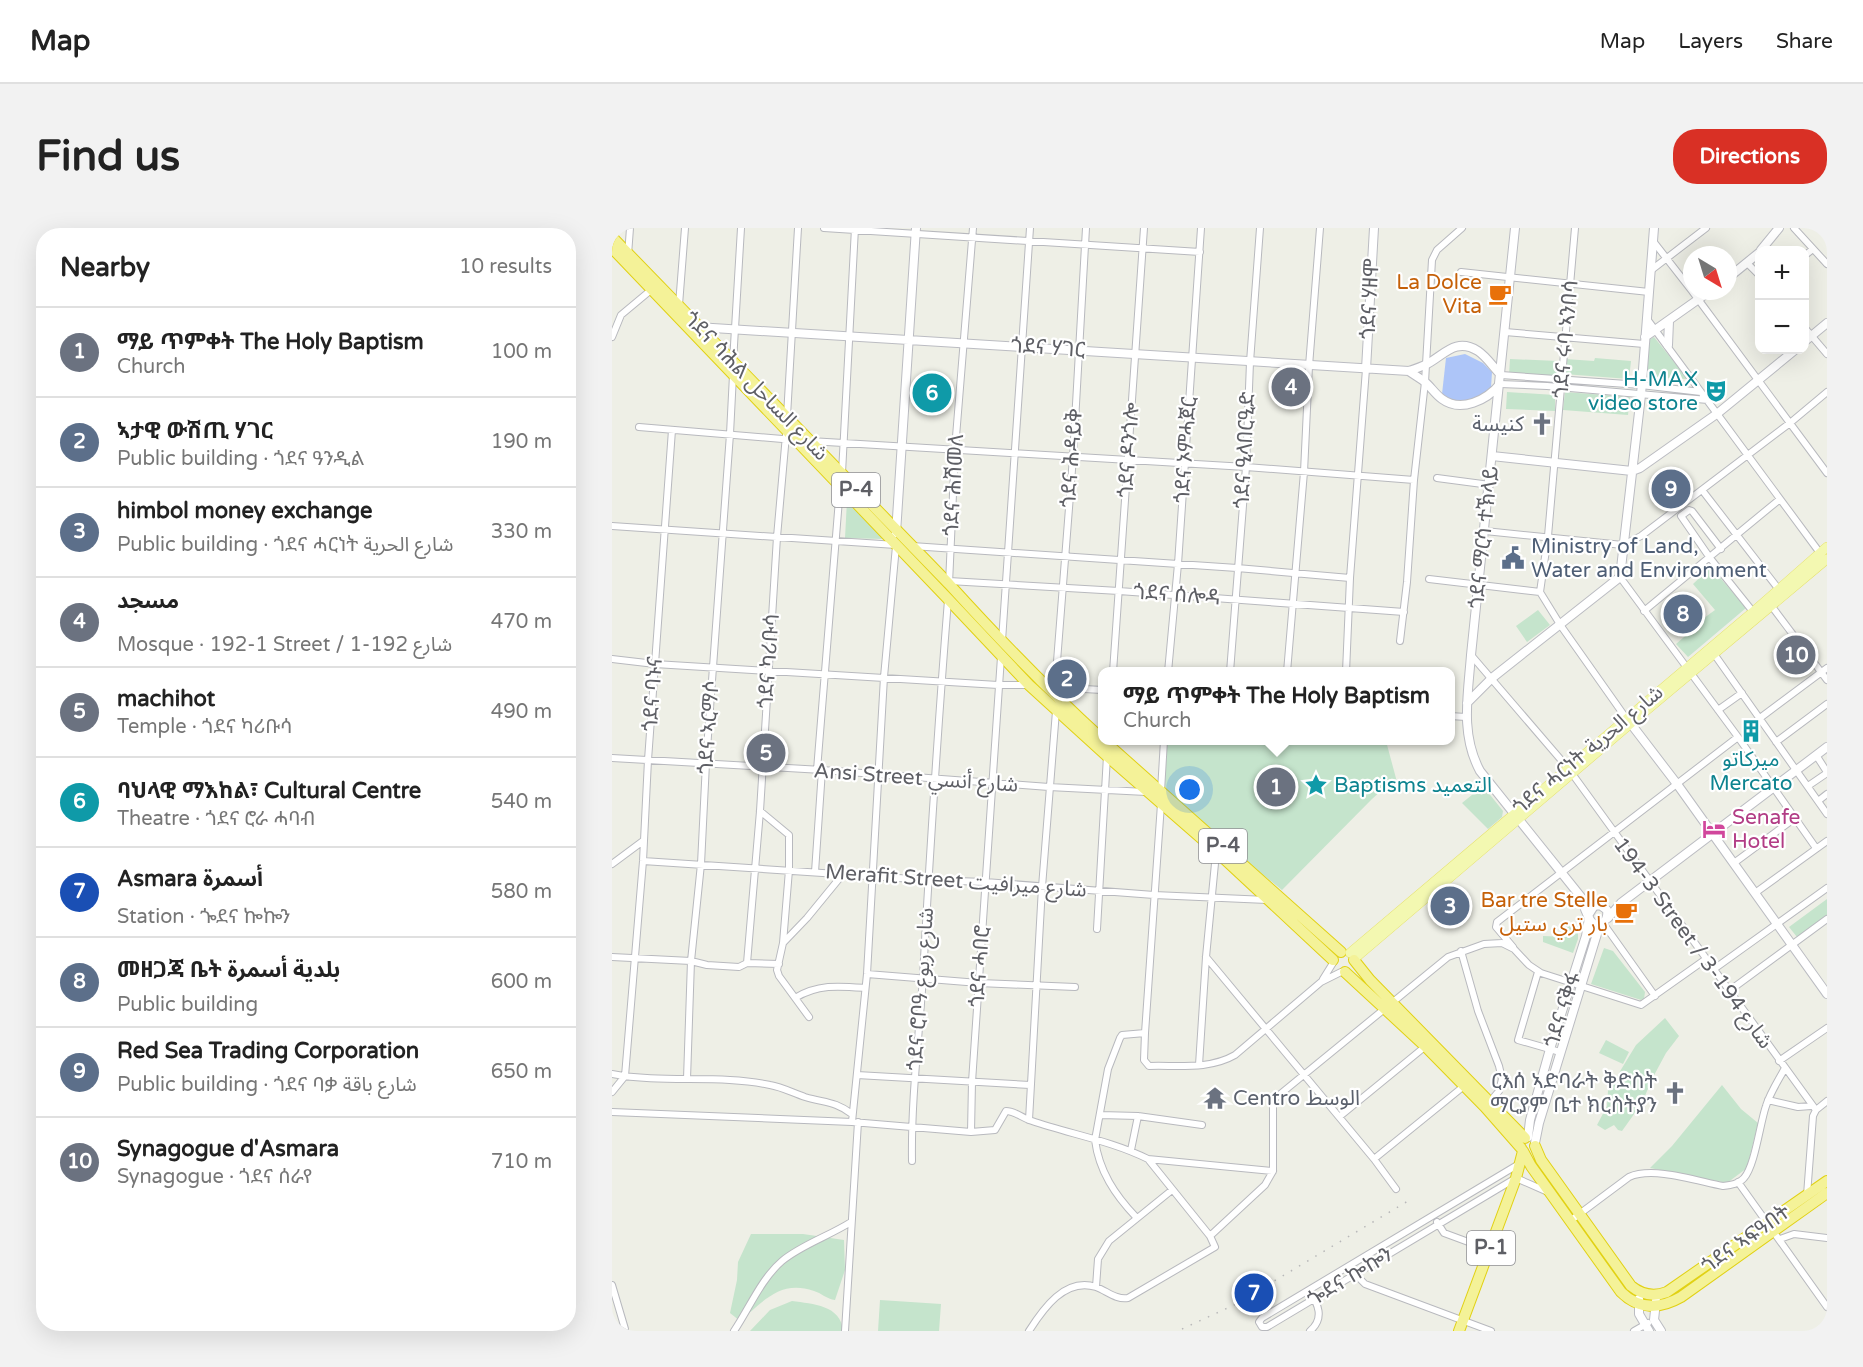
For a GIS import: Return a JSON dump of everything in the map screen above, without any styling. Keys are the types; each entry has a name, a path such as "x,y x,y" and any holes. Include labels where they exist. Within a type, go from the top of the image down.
{"highway":[{"name":"ጎደና ሳሕል شارع الساحل","path":"612,237 628,260 733,370 787,418 910,546 949,582 1002,643 1050,687 1058,700 1098,737"},
{"name":"P-4","path":"612,249 628,260 651,290 679,312"},
{"name":"P-4","path":"733,370 789,437 840,488"},
{"name":"ጎደና ሳሕል شارع الساحل","path":"840,488 1029,685 1056,711 1098,739"},
{"name":"ጎደና ሳሕል شارع الساحل","path":"1107,745 1148,792 1161,797"},
{"name":"ጎደና ሳሕል شارع الساحل","path":"1107,745 1219,848 1350,956 1389,1005"},
{"name":"ጎደና ሳሕል شارع الساحل","path":"1219,848 1268,900 1333,962"},
{"path":"1343,972 1351,969 1350,956 1337,954 1333,962 1336,969 1389,1005 1528,1144 1556,1191 1570,1221 1608,1264"},
{"name":"P-1","path":"1461,1326 1528,1144"},
{"name":"ጎደና ኣፍዓበት","path":"1660,1300 1681,1297 1721,1262 1774,1232 1810,1200 1827,1181"},
{"path":"1556,1191 1580,1214 1624,1295 1639,1299 1660,1300"},
{"name":"ጎደና ኣፍዓበት","path":"1810,1200 1827,1193"}],"main road":[{"name":"ጎደና ሓርነት شارع الحرية","path":"1350,956 1825,556"}],"street":[{"path":"628,260 630,228"},
{"path":"679,312 685,228"},
{"name":"ጎደና ኣርማሶ","path":"687,1079 691,962 701,864 737,328 741,228"},
{"name":"ጎደና ካሪቡሳ","path":"747,963 760,812 777,537 789,437 787,418 798,228"},
{"path":"824,228 915,231 972,238 1200,252"},
{"name":"ጎደና ሕሽመለ","path":"948,598 955,449 973,228"},
{"name":"ጎደና ሓበሮ","path":"971,1132 972,1082 991,783 1030,228"},
{"name":"ጎደና ሕዳይቅ","path":"1050,687 1065,557 1073,457 1086,228"},
{"name":"ጎደና ዶንጎሎ","path":"1113,667 1144,228"},
{"name":"ጎደና ኦምሓጀር","path":"1168,667 1178,564 1201,228"},
{"name":"ጎደና ዒላበርዒድ","path":"1230,667 1246,467 1250,362 1260,228"},
{"path":"1287,667 1304,472 1320,228"},
{"name":"ጎደና ሃዘሞ","path":"1366,369 1374,228"},
{"path":"1400,640 1425,382 1432,260 1437,250 1462,228"},
{"name":"ጎደና ማርሳ ተኽላይ","path":"1515,228 1466,717 1469,745 1474,760 1516,817 1581,897"},
{"name":"ጎደና ሩባ ኣንበሳ","path":"1540,592 1548,536 1575,228"},
{"path":"1654,228 1641,395 1620,577 1738,737 1816,848"},
{"path":"1649,271 1706,228"},
{"path":"1764,246 1779,228"},
{"path":"1794,228 1827,264"},
{"path":"815,872 826,673 851,335 855,229"},
{"path":"845,1331 854,1119 867,974 915,231"},
{"path":"1652,240 1683,279"},
{"path":"1809,252 1813,249"},
{"path":"1737,271 1755,256"},
{"path":"1747,263 1755,271"},
{"path":"1461,272 1649,292"},
{"path":"612,337 621,315 651,290"},
{"path":"1505,332 1645,341 1656,330 1699,300 1827,473"},
{"path":"1647,319 1779,499 1825,556"},
{"path":"1668,345 1669,321"},
{"path":"1809,338 1827,322"},
{"name":"ጎደና ሃገር","path":"693,327 1409,371"},
{"path":"1809,332 1827,354"},
{"path":"1409,371 1426,364 1444,351 1455,347 1467,347 1477,350 1500,379 1708,400"},
{"path":"1492,456 1632,471 1648,464 1718,413 1790,354"},
{"path":"1346,667 1350,578 1366,369"},
{"path":"1409,371 1425,382 1442,399 1451,404 1461,405 1482,399 1494,391 1500,379"},
{"path":"1500,379 1563,379 1701,392"},
{"path":"1485,531 1623,545 1641,536 1790,423 1827,392"},
{"path":"639,427 789,437 809,441 1185,463 1414,480"},
{"name":"ጎደና ባኑና","path":"625,1076 644,861 648,760 672,430"},
{"path":"1437,478 1490,485"},
{"path":"1702,489 1782,593"},
{"path":"1644,611 1779,499"},
{"path":"1721,549 1692,511 1689,510 1681,516 1710,558 1755,615"},
{"path":"612,526 1296,572 1350,578"},
{"path":"1467,703 1492,678 1561,626 1620,577"},
{"path":"1430,579 1540,592 1561,626 1628,721 1677,784 1827,994"},
{"name":"ጎደና ሰሎዳ","path":"949,582 1119,591 1404,612"},
{"name":"ጎደና ሮቦዓ شارع ربوع","path":"912,1161 914,1078 948,598"},
{"path":"1770,603 1824,670 1827,680"},
{"path":"1712,651 1827,814"},
{"name":"194-3 Street / شارع 194-3","path":"1471,655 1570,771 1814,1108"},
{"path":"612,659 655,664 1098,690"},
{"path":"1760,718 1824,670"},
{"path":"1718,710 1742,693"},
{"path":"1029,1120 1042,887 1058,700"},
{"path":"1776,742 1827,704"},
{"path":"1455,716 1466,717"},
{"path":"1706,959 1644,1004 1639,1004 1538,972 1514,949 1496,927 1497,922 1738,737"},
{"path":"1097,929 1106,789 1106,745"},
{"path":"1164,745 1144,1060 1149,1066 1223,1062 1267,1029 1321,982 1343,972"},
{"name":"ጎደና ናቅፋ","path":"1528,1144 1530,1120 1550,1050 1603,922 1621,903 1827,747"},
{"path":"1808,786 1827,772 1816,755"},
{"name":"Ansi Street شارع أنسي","path":"612,758 1148,792"},
{"path":"1818,801 1827,794"},
{"path":"760,812 789,835 789,870 783,943 777,970 808,1017"},
{"path":"1734,863 1795,818"},
{"path":"612,864 643,841"},
{"path":"1755,893 1827,841"},
{"path":"1199,1065 1206,957 1219,848"},
{"name":"Merafit Street شارع ميرافيت","path":"644,861 1154,895 1268,900"},
{"path":"783,943 843,874"},
{"path":"1714,969 1827,888"},
{"path":"1581,897 1607,910 1603,922"},
{"path":"1581,897 1594,924 1603,922"},
{"name":"ጎደና ናቅፋ","path":"1601,905 1621,903"},
{"path":"1589,915 1591,908 1601,905"},
{"name":"ጎደና ናቅፋ","path":"1528,1144 1539,1123 1560,1052 1589,915"},
{"path":"1729,991 1827,919"},
{"path":"1603,922 1655,996"},
{"path":"1210,1236 1265,1185 1273,1171 1273,1100 1448,957 1494,942 1514,949"},
{"path":"1461,951 1478,1011 1502,1079 1499,1091 1488,1105"},
{"path":"612,957 739,967 747,963 779,964"},
{"path":"1206,957 1374,1159 1396,1189"},
{"path":"1321,982 1333,962"},
{"path":"1538,972 1518,1040 1560,1052"},
{"path":"867,974 979,983 1075,987"},
{"path":"795,998 821,987 865,988"},
{"path":"1779,1061 1827,1028"},
{"path":"1136,1217 1115,1194 1108,1182 1096,1151 1095,1140 1108,1069 1120,1038 1122,1035 1145,1033"},
{"path":"1339,1117 1428,1044"},
{"path":"1570,1221 1629,1177 1638,1173 1652,1173 1723,1186 1738,1182 1747,1174 1768,1100 1785,1068"},
{"path":"612,1074 770,1084 841,1106 854,1119"},
{"path":"857,1075 1030,1085"},
{"path":"612,1092 625,1076"},
{"path":"1374,1159 1467,1083"},
{"path":"1768,1100 1814,1108 1827,1101"},
{"path":"1810,1200 1814,1108"},
{"path":"612,1112 854,1119 971,1132 995,1130 1006,1111 1131,1150 1148,1159 1273,1171"},
{"path":"1100,1115 1138,1116 1202,1125"},
{"path":"1131,1150 1138,1116"},
{"path":"1029,1331 1041,1311 1060,1294 1083,1285 1096,1287 1119,1298 1128,1298 1215,1247 1210,1236 1148,1159"},
{"name":"ጐደና ኰኰን","path":"1516,1178 1268,1327 1264,1328 1260,1325 1262,1318 1519,1164"},
{"path":"1516,1178 1556,1191"},
{"path":"1738,1182 1827,1307"},
{"path":"1096,1287 1098,1259 1109,1240 1172,1191"},
{"path":"1433,1216 1444,1233 1490,1250"},
{"path":"734,1331 780,1263 800,1249 830,1235 851,1221"},
{"path":"1774,1232 1827,1238"},
{"path":"1349,1266 1365,1284 1461,1326 1491,1331"},
{"path":"612,1285 625,1330"},
{"path":"1309,1290 1319,1308 1319,1317 1310,1331"},
{"path":"1639,1299 1638,1314 1646,1328"},
{"path":"1634,1331 1646,1328 1654,1320 1660,1300"},
{"path":"1654,1320 1660,1330"}],"green space":[{"path":"1654,337 1687,379 1646,377 1649,340"},
{"path":"1595,358 1631,361 1629,379 1564,374 1565,359 1594,361"},
{"path":"1510,359 1558,361 1557,377 1509,375"},
{"path":"1507,392 1555,395 1555,411 1506,409"},
{"path":"1565,392 1630,397 1628,415 1563,410"},
{"path":"847,500 883,539 845,538"},
{"path":"1711,567 1746,608 1688,657 1676,644 1691,631 1689,629 1715,610 1693,584"},
{"path":"1538,610 1550,625 1527,642 1516,626"},
{"path":"1165,745 1387,745 1397,782 1382,790 1372,799 1282,890 1161,792"},
{"path":"1483,786 1503,811 1502,817 1488,829 1462,803"},
{"path":"1827,899 1827,915 1797,937 1789,927"},
{"path":"1566,926 1578,927 1578,939 1573,953 1543,942 1543,936 1567,937"},
{"path":"1604,948 1613,951 1645,992 1644,999 1591,984"},
{"path":"1665,1018 1679,1036 1666,1053 1642,1103 1622,1131 1614,1125 1605,1130 1597,1125 1607,1106 1608,1091 1636,1045"},
{"path":"1606,1040 1629,1052 1623,1064 1599,1053"},
{"path":"1722,1085 1741,1109 1758,1123 1747,1168 1727,1183 1650,1168 1672,1146"},
{"path":"751,1234 803,1234 844,1240 845,1270 835,1300 814,1291 791,1288 773,1294 740,1321 730,1313 737,1280 738,1262"},
{"path":"880,1300 941,1304 939,1331 878,1331"},
{"path":"792,1301 825,1307 832,1311 841,1322 843,1331 750,1331 770,1310"}],"water":[{"path":"1465,354 1483,363 1492,372 1491,388 1473,399 1462,402 1442,394 1446,358"}],"railway":[{"path":"1182,1329 1234,1305 1413,1198"}],"place":[{"name":"La Dolce Vita","path":"1500,294"},
{"name":"مسجد","path":"1291,387"},
{"name":"H-MAX video store","path":"1716,391"},
{"name":"ባህላዊ ማእከል፣ Cultural Centre","path":"932,393"},
{"name":"كنيسة","path":"1542,424"},
{"name":"Red Sea Trading Corporation","path":"1671,489"},
{"name":"Ministry of Land, Water and Environment","path":"1513,558"},
{"name":"መዘጋጃ ቤት بلدية أسمرة","path":"1683,614"},
{"name":"Synagogue d'Asmara","path":"1796,655"},
{"name":"ኣታዊ ውሽጢ ሃገር","path":"1067,679"},
{"name":"ميركاتو Mercato","path":"1751,731"},
{"name":"machihot","path":"766,753"},
{"name":"Baptisms التعميد","path":"1316,785"},
{"name":"ማይ ጥምቀት The Holy Baptism","path":"1276,787"},
{"name":"Senafe Hotel","path":"1714,829"},
{"name":"himbol money exchange","path":"1450,906"},
{"name":"Bar tre Stelle بار تري ستيل","path":"1626,912"},
{"name":"ርእሰ ኣድባራት ቅድስት ማርያም ቤተ ክርስትያን","path":"1675,1093"},
{"name":"Centro الوسط","path":"1215,1098"},
{"name":"Asmara أسمرة","path":"1254,1293"}]}
